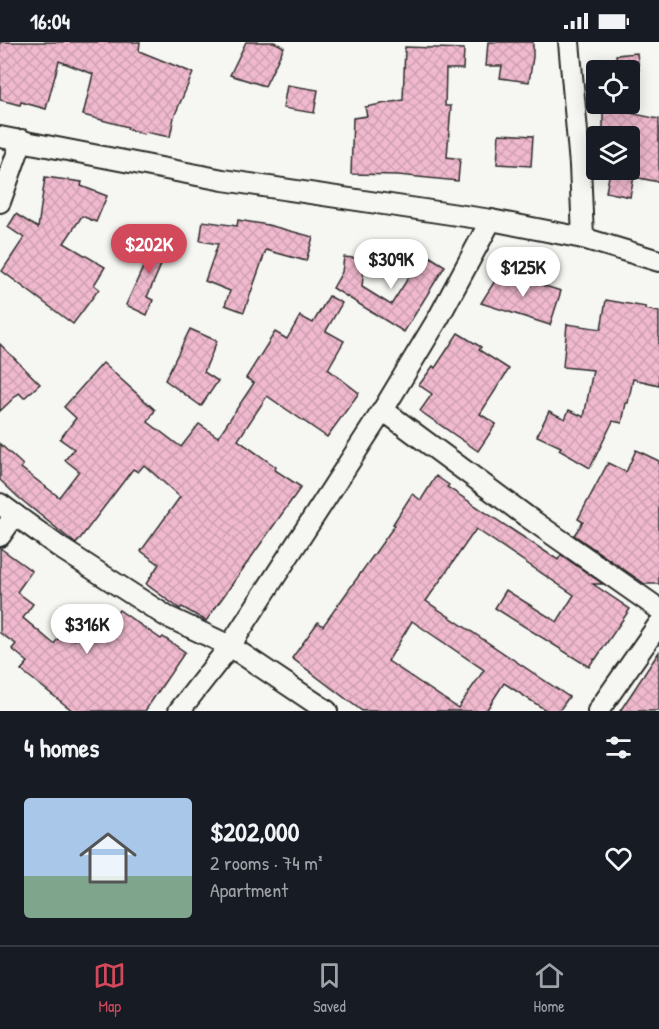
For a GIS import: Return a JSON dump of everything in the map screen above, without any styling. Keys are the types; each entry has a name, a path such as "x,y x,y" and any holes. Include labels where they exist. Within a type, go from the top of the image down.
{"street":[{"path":"569,42 580,165 583,238"},
{"path":"0,137 224,180 491,220 583,238 659,261"},
{"path":"0,202 22,140"},
{"path":"179,711 230,646 383,410 439,317 491,220"},
{"path":"383,410 526,516 659,609"},
{"path":"0,536 8,510 62,549 166,616 230,646 327,711"},
{"path":"598,711 659,624"}],"building":[{"path":"0,42 140,42 139,51 193,73 174,117 170,137 145,132 144,134 127,129 128,127 83,115 93,74 59,61 46,109 21,102 20,105 0,100"},
{"path":"246,42 274,42 284,47 265,86 230,75"},
{"path":"488,42 533,42 529,82 500,78 502,66 486,66"},
{"path":"405,47 464,49 463,69 446,69 445,106 451,106 447,157 460,159 458,181 398,175 351,174 353,118 367,116 365,107 403,100"},
{"path":"637,53 638,60 616,60 616,55"},
{"path":"287,85 318,90 314,113 283,108"},
{"path":"603,114 635,114 659,119 659,182 640,178 640,126 603,126"},
{"path":"499,134 533,136 531,166 497,164"},
{"path":"45,177 82,182 81,186 107,196 96,222 82,216 64,243 105,267 94,285 99,289 73,324 2,271 24,238 8,227 16,214 38,228"},
{"path":"608,180 633,180 630,197 606,192"},
{"path":"238,220 313,237 306,261 266,250 244,312 225,305 230,291 205,281 218,244 200,241 203,221 237,226"},
{"path":"159,232 173,238 147,297 153,300 147,315 126,305"},
{"path":"424,253 445,266 404,332 333,288 342,272 344,257 365,259 362,287 391,305"},
{"path":"503,268 519,278 561,291 550,325 481,303"},
{"path":"329,296 342,303 326,331 344,341 328,369 359,393 327,437 267,396 238,440 276,467 275,470 301,487 206,621 182,607 180,609 146,584 159,564 141,551 180,497 144,465 138,472 133,469 76,544 0,480 0,444 23,465 21,468 59,497 79,471 65,460 74,449 60,439 76,418 64,407 103,363 155,410 148,422 181,447 199,424 218,437 254,383 246,378 275,332 287,339 300,316 313,323"},
{"path":"606,300 646,307 645,309 659,312 659,385 633,379 622,423 613,421 590,468 559,450 561,447 537,436 549,411 565,419 569,410 584,417 593,370 563,367 567,324 601,329"},
{"path":"190,329 217,341 204,372 218,381 201,406 165,380"},
{"path":"458,333 481,347 479,350 509,369 480,414 496,424 478,451 420,411 432,394 419,385 433,366 435,368"},
{"path":"0,344 40,384 24,398 19,393 0,411"},
{"path":"636,450 659,461 659,584 645,584 574,535 583,522 578,519 608,463 626,472"},
{"path":"436,476 449,485 447,487 558,560 561,555 603,584 593,584 630,609 589,667 495,608 506,590 557,622 574,595 476,529 426,601 569,697 559,711 547,711 504,683 486,711 362,711 292,658 318,622 323,626 395,525 393,524 412,494 421,500","holes":["412,621 484,670 458,708 388,661"]},
{"path":"0,548 32,571 17,592 33,604 23,618 54,644 64,631 75,640 87,623 102,633 119,610 161,639 163,637 185,652 145,711 73,711 21,670 28,662 12,649 16,644 0,633"},
{"path":"659,652 659,711 620,711"}]}
